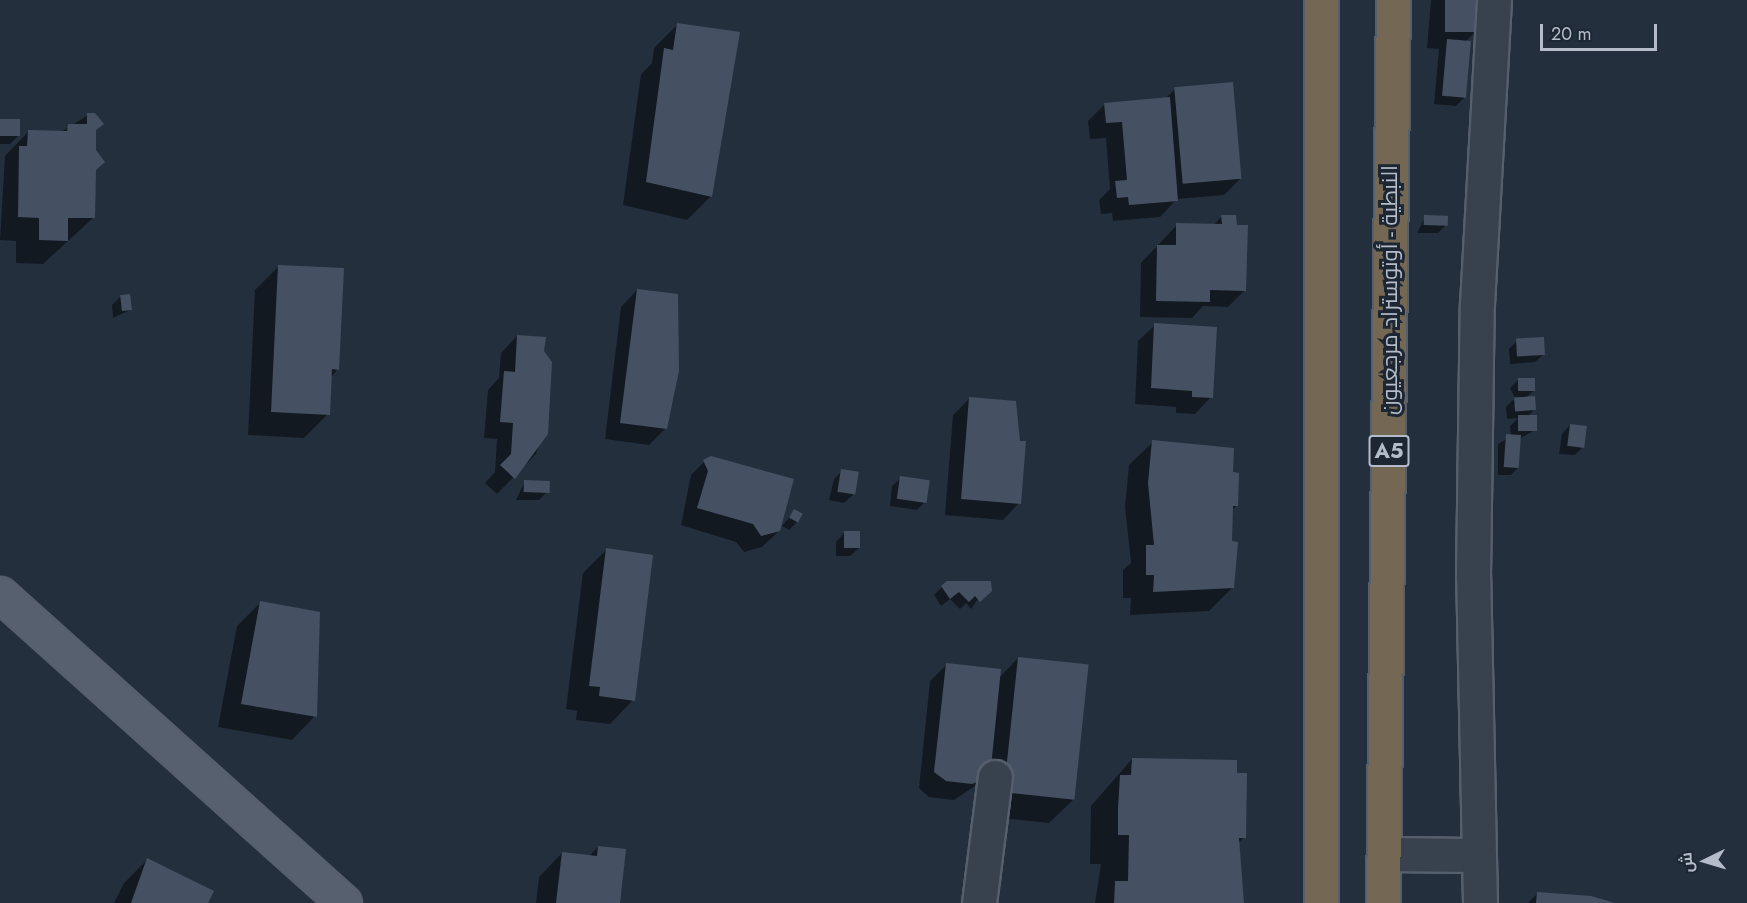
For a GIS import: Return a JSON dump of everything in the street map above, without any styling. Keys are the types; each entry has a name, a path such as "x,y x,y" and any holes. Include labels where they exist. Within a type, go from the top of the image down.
{"highway":[{"path":"1321,0 1321,903"},
{"name":"النبطية - أوتوستراد مرجعيون","path":"1383,903 1394,0"}],"main road":[{"path":"0,594 344,903"}],"street":[{"path":"1480,903 1476,855 1477,304 1494,0"},
{"path":"979,903 995,777"},
{"path":"1384,854 1476,855"}],"building":[{"path":"1445,0 1477,0 1477,32 1445,32"},
{"path":"677,23 740,32 712,197 646,182 664,48 673,50"},
{"path":"1447,39 1471,41 1466,98 1442,96"},
{"path":"1233,82 1241,179 1183,184 1174,87"},
{"path":"1170,97 1178,201 1129,205 1128,197 1117,198 1115,181 1127,180 1122,122 1106,123 1104,103"},
{"path":"87,113 95,113 104,124 96,130 96,150 105,162 96,170 95,218 68,218 68,241 39,240 39,218 18,217 19,146 27,146 28,130 67,131 68,124 87,124"},
{"path":"0,119 20,119 20,136 0,136"},
{"path":"1221,215 1236,215 1237,225 1248,225 1246,291 1210,290 1210,302 1156,301 1157,245 1176,245 1176,223 1222,224"},
{"path":"1424,215 1448,216 1448,226 1424,225"},
{"path":"278,265 344,268 339,370 332,369 330,415 271,412"},
{"path":"637,289 678,294 679,371 667,429 620,423"},
{"path":"130,294 132,310 122,311 120,295"},
{"path":"1154,323 1217,327 1213,398 1192,397 1192,391 1151,388"},
{"path":"517,335 546,337 544,351 552,362 548,434 515,479 500,465 511,454 513,423 500,422 504,371 515,372"},
{"path":"1544,337 1545,355 1517,356 1516,338"},
{"path":"1518,378 1535,378 1535,391 1518,391"},
{"path":"1535,396 1536,410 1515,411 1514,397"},
{"path":"969,397 1016,401 1020,441 1026,441 1021,504 961,499"},
{"path":"1518,415 1537,415 1537,431 1518,431"},
{"path":"1570,424 1587,426 1584,448 1567,446"},
{"path":"1506,434 1521,435 1519,468 1504,467"},
{"path":"1152,440 1234,448 1233,472 1239,473 1238,506 1233,506 1232,541 1238,542 1234,588 1153,592 1154,575 1146,575 1146,545 1154,545 1148,483"},
{"path":"711,456 794,479 780,531 761,536 753,524 697,508 708,471 703,460"},
{"path":"841,469 859,472 855,495 837,492"},
{"path":"900,476 930,480 927,503 897,499"},
{"path":"524,480 550,481 550,493 524,492"},
{"path":"794,509 803,514 798,523 789,518"},
{"path":"844,531 860,531 860,548 844,548"},
{"path":"606,548 653,555 635,701 599,696 600,687 589,686"},
{"path":"947,581 991,581 992,591 980,602 975,596 969,602 959,592 950,599 941,586"},
{"path":"260,601 320,612 317,717 241,704"},
{"path":"1018,657 1089,664 1074,800 1004,792"},
{"path":"946,663 1001,669 990,777 972,784 946,781 934,772"},
{"path":"1132,758 1237,760 1237,773 1247,773 1246,838 1239,838 1244,903 1114,903 1115,881 1128,881 1129,835 1118,835 1118,808 1120,775 1131,775"},
{"path":"598,846 626,849 620,903 556,903 562,852 597,856"},
{"path":"147,858 214,891 208,903 131,903"},
{"path":"1537,892 1591,896 1615,903 1536,903"}]}
